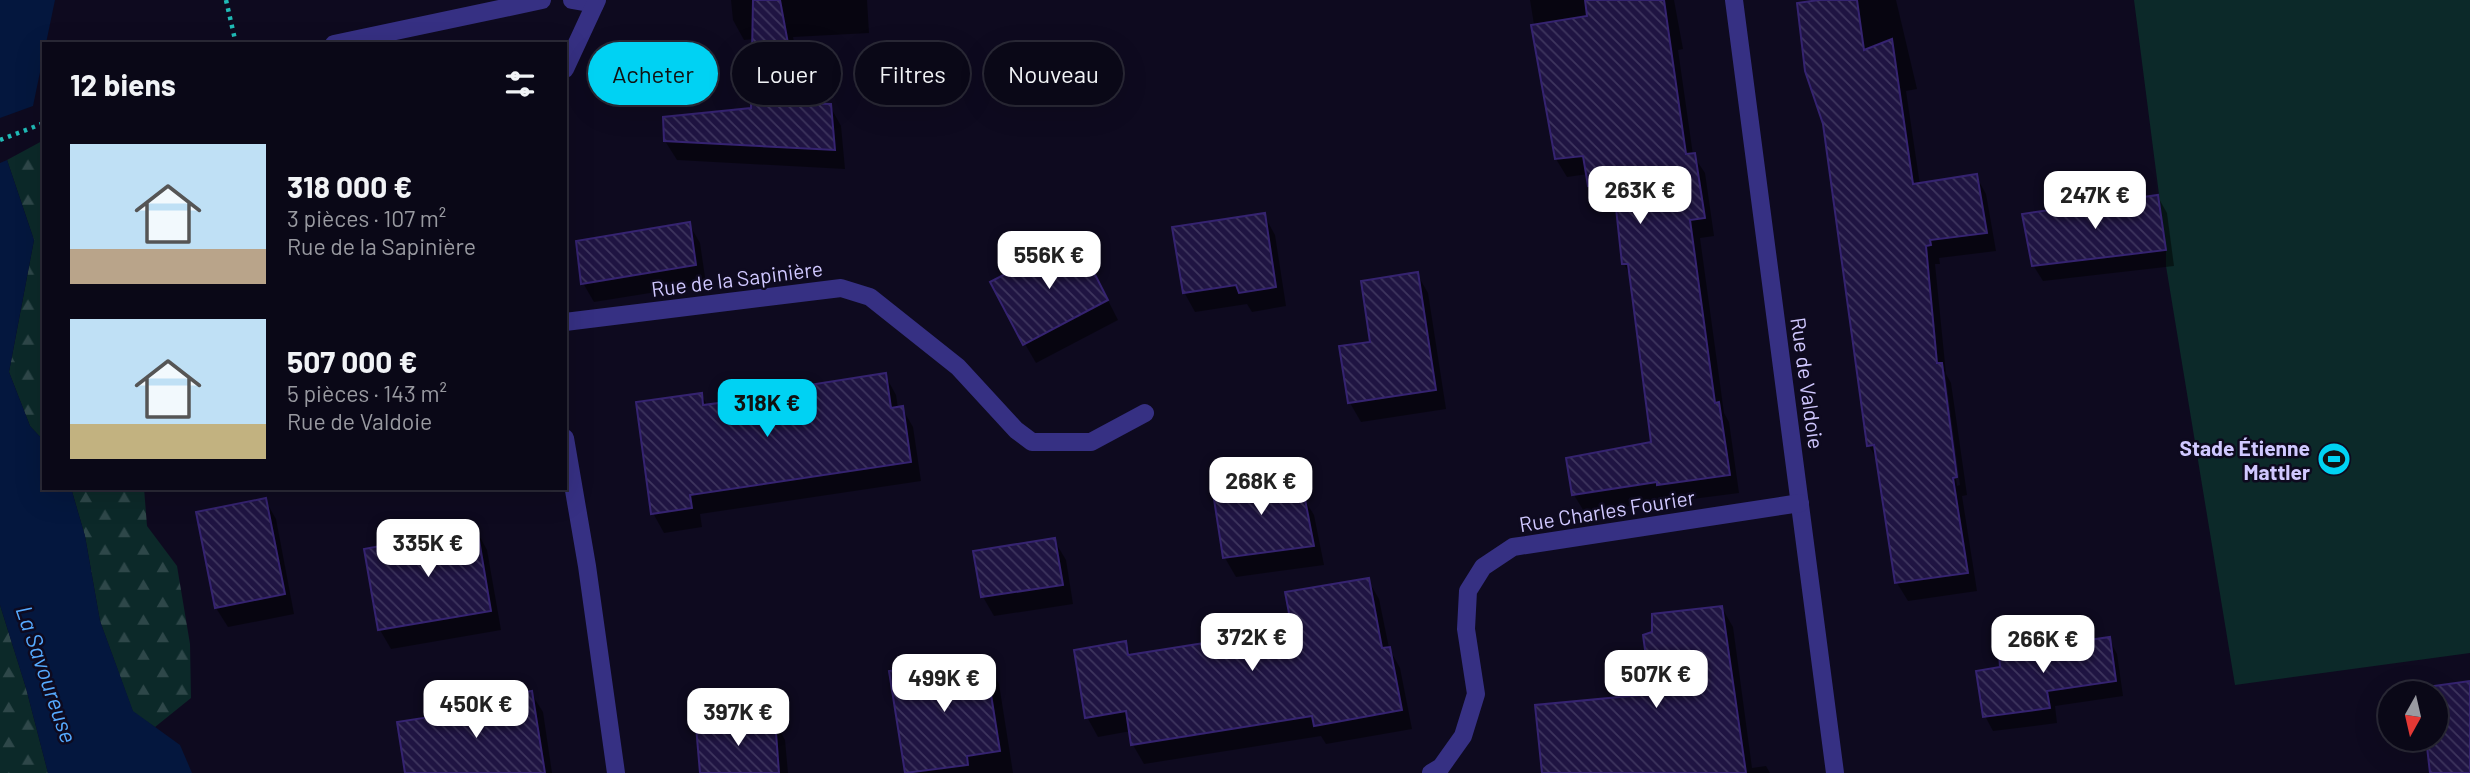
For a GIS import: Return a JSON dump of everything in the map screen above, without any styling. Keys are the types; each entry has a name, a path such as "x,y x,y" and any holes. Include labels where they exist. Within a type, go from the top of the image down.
{"street":[{"path":"343,42 541,0"},
{"path":"567,65 596,2 572,0"},
{"name":"Rue de Valdoie","path":"1734,0 1835,773"},
{"name":"Rue de la Sapinière","path":"567,323 841,288 870,297 958,367 1016,430 1032,442 1091,442 1145,414"},
{"path":"567,450 587,566 616,773"},
{"name":"Rue Charles Fourier","path":"1431,773 1441,767 1463,736 1476,694 1466,629 1468,591 1483,567 1513,547 1800,503"}],"path":[{"path":"226,0 236,42"},
{"path":"0,140 42,124"}],"green space":[{"name":"Stade Étienne Mattler","path":"2134,0 2470,0 2470,653 2235,685 2166,266"},
{"path":"42,141 42,439 30,426 9,372 34,240 7,160"},
{"path":"72,490 144,490 147,526 177,566 190,644 191,698 155,727 133,712 100,621 85,536"},
{"path":"0,605 26,688 48,773 0,773"}],"water":[{"path":"0,0 55,0 46,42 42,42 42,63 33,106 0,118"},
{"name":"La Savoureuse","path":"7,160 34,240 9,372 30,426 42,439 42,490 72,490 85,536 100,621 133,711 180,745 192,773 48,773 26,688 0,605 0,163"}],"building":[{"path":"753,0 780,0 788,42 752,42"},
{"path":"1585,0 1664,0 1686,154 1695,153 1705,218 1690,220 1715,403 1719,402 1730,475 1657,485 1657,482 1572,495 1566,458 1651,442 1628,264 1622,264 1613,180 1588,186 1583,156 1555,159 1531,25 1587,16"},
{"path":"1857,0 1864,50 1892,39 1913,184 1977,174 1987,233 1930,240 1931,245 1926,246 1937,363 1942,363 1957,477 1953,478 1968,573 1895,583 1874,445 1867,446 1823,124 1805,71 1797,3"},
{"path":"751,105 831,105 835,150 664,141 663,117 751,108"},
{"path":"2158,195 2166,250 2032,266 2022,214"},
{"path":"1265,213 1276,287 1239,293 1236,285 1183,293 1172,227"},
{"path":"690,222 696,265 581,284 576,241"},
{"path":"1076,237 1108,300 1023,345 990,282"},
{"path":"1418,272 1436,390 1348,403 1339,346 1370,342 1361,281"},
{"path":"886,373 891,408 903,406 911,462 690,495 692,508 651,514 636,402 702,393 703,405 810,391 809,385"},
{"path":"1291,475 1294,496 1304,494 1314,546 1223,558 1212,486"},
{"path":"266,498 285,594 215,608 196,512"},
{"path":"477,528 491,611 378,630 364,549"},
{"path":"1055,538 1063,585 981,597 973,551"},
{"path":"1369,578 1382,648 1390,647 1402,710 1314,726 1312,716 1131,745 1126,711 1085,718 1074,650 1126,641 1128,655 1292,629 1285,592"},
{"path":"1722,606 1746,773 1542,773 1535,705 1651,694 1643,635 1652,632 1652,614"},
{"path":"2110,637 2116,681 2047,691 2050,708 1983,717 1976,671 2000,667 1999,653"},
{"path":"985,657 1000,751 967,756 968,765 905,773 889,671"},
{"path":"2470,681 2470,773 2430,773 2427,751 2448,751 2448,684"},
{"path":"532,691 545,773 405,773 397,722 488,708 487,698"},
{"path":"775,719 779,773 700,773 696,726"}],"place":[{"name":"Stade Étienne Mattler","path":"2334,459"}]}
